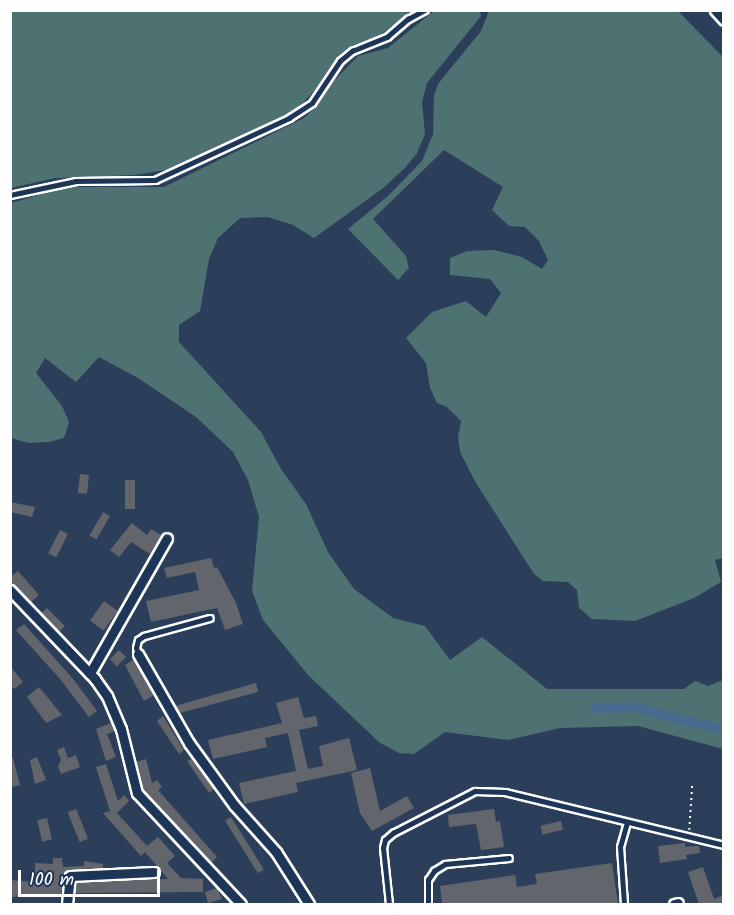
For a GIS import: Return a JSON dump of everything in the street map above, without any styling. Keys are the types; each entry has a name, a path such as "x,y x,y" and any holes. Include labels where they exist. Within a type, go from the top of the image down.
{"street":[{"path":"715,10 723,20"},
{"path":"90,673 167,538"},
{"path":"10,590 90,673 114,709 137,793 241,904"},
{"path":"138,654 189,744 234,805 276,852 309,904"},
{"path":"67,904 70,876 154,872"}],"lane":[{"path":"10,195 76,181 155,180 289,118 312,103 340,62 352,51 387,37 408,19 425,10"},
{"path":"138,654 136,648 138,640 144,636 210,618"},
{"path":"389,904 385,840 393,833 467,793 488,789 723,845"},
{"path":"624,904 620,847 627,823"},
{"path":"428,904 428,880 434,871 445,864 509,858"}],"path":[{"path":"688,837 692,785"}],"green space":[{"path":"10,11 415,11 375,38 349,47 337,57 314,91 300,106 278,120 166,170 135,175 55,178 11,188"},
{"path":"434,11 480,11 481,16 427,83 422,102 425,134 417,153 406,167 382,189 314,238 293,225 268,217 240,218 218,238 209,259 200,311 179,325 179,342 261,432 281,469 306,504 328,552 354,589 393,618 425,626 450,660 482,637 547,689 684,689 695,681 708,686 723,680 723,749 638,726 560,728 508,740 445,732 414,754 399,753 380,743 309,676 263,620 252,591 259,517 248,480 233,452 196,417 138,378 99,357 76,382 45,358 36,373 62,406 69,422 64,438 49,442 29,443 11,438 11,203 52,191 77,187 164,187 304,118 314,109 328,87 358,56 388,48"},
{"path":"489,11 678,11 723,57 724,558 715,560 721,582 694,598 635,621 592,619 579,608 577,590 568,582 543,581 534,574 476,483 460,452 458,437 461,421 447,407 437,403 430,388 426,363 406,338 432,312 466,301 486,317 501,293 490,279 450,275 450,258 467,251 494,250 522,257 542,269 548,260 539,241 525,227 509,226 492,210 503,187 444,150 373,219 406,256 409,268 398,280 348,229 388,196 422,161 433,134 434,95 438,84 481,31"}],"building":[{"path":"80,474 89,475 87,494 78,493"},
{"path":"125,480 135,480 135,509 125,509"},
{"path":"10,502 35,507 32,517 10,512"},
{"path":"103,512 110,516 96,539 90,535"},
{"path":"132,523 147,535 151,529 161,535 150,554 131,542 119,557 110,550"},
{"path":"60,530 68,534 56,557 48,553"},
{"path":"211,558 214,568 217,567 236,603 243,624 225,630 217,608 151,622 146,601 199,590 195,572 167,578 164,568"},
{"path":"18,571 39,595 32,601 33,605 10,583 10,577"},
{"path":"104,601 118,611 104,630 90,620"},
{"path":"47,608 65,626 59,632 42,613"},
{"path":"24,624 74,680 97,711 89,717 60,679 16,630"},
{"path":"119,650 126,657 117,666 110,659"},
{"path":"133,660 154,695 144,701 125,665"},
{"path":"10,666 23,682 14,689 10,684"},
{"path":"256,683 258,692 180,713 175,706"},
{"path":"39,687 62,715 46,723 27,697"},
{"path":"298,697 304,718 316,716 318,726 299,730 308,769 323,766 319,746 349,738 357,770 296,783 298,792 244,804 239,783 296,771 288,733 265,738 267,747 213,759 208,740 282,723 276,703"},
{"path":"163,716 184,750 179,754 157,721"},
{"path":"111,723 115,731 107,734 116,757 106,761 96,729"},
{"path":"64,747 68,758 76,755 80,767 61,774 58,766 61,760 57,750"},
{"path":"37,757 46,780 35,784 30,760"},
{"path":"10,758 13,758 20,785 12,787"},
{"path":"146,759 152,783 157,780 162,787 158,790 217,857 211,863 143,790 136,762"},
{"path":"192,759 214,789 209,793 187,761"},
{"path":"106,764 118,801 124,795 129,801 117,813 147,846 158,837 175,856 167,863 181,878 203,879 203,892 75,893 76,882 168,879 145,852 141,856 103,813 110,811 96,767"},
{"path":"370,768 380,811 407,796 414,808 372,831 360,813 351,773"},
{"path":"76,809 88,839 80,842 68,812"},
{"path":"494,809 496,822 500,821 504,847 481,850 476,824 449,827 448,815"},
{"path":"231,817 264,870 258,873 225,821"},
{"path":"47,818 52,839 42,842 37,820"},
{"path":"561,821 563,830 543,834 541,826"},
{"path":"685,843 685,847 699,846 700,853 686,855 687,859 660,863 658,846"},
{"path":"53,858 62,858 63,867 84,866 84,861 103,864 103,868 66,870 61,894 10,897 10,880 35,882 35,863 53,864"},
{"path":"612,863 618,904 442,904 440,886 515,875 517,887 537,884 535,874"},
{"path":"703,867 714,899 723,895 723,904 699,904 688,872"},
{"path":"217,888 222,899 208,903 205,892"}],"waterway":[{"path":"595,708 634,707 724,730"}]}
